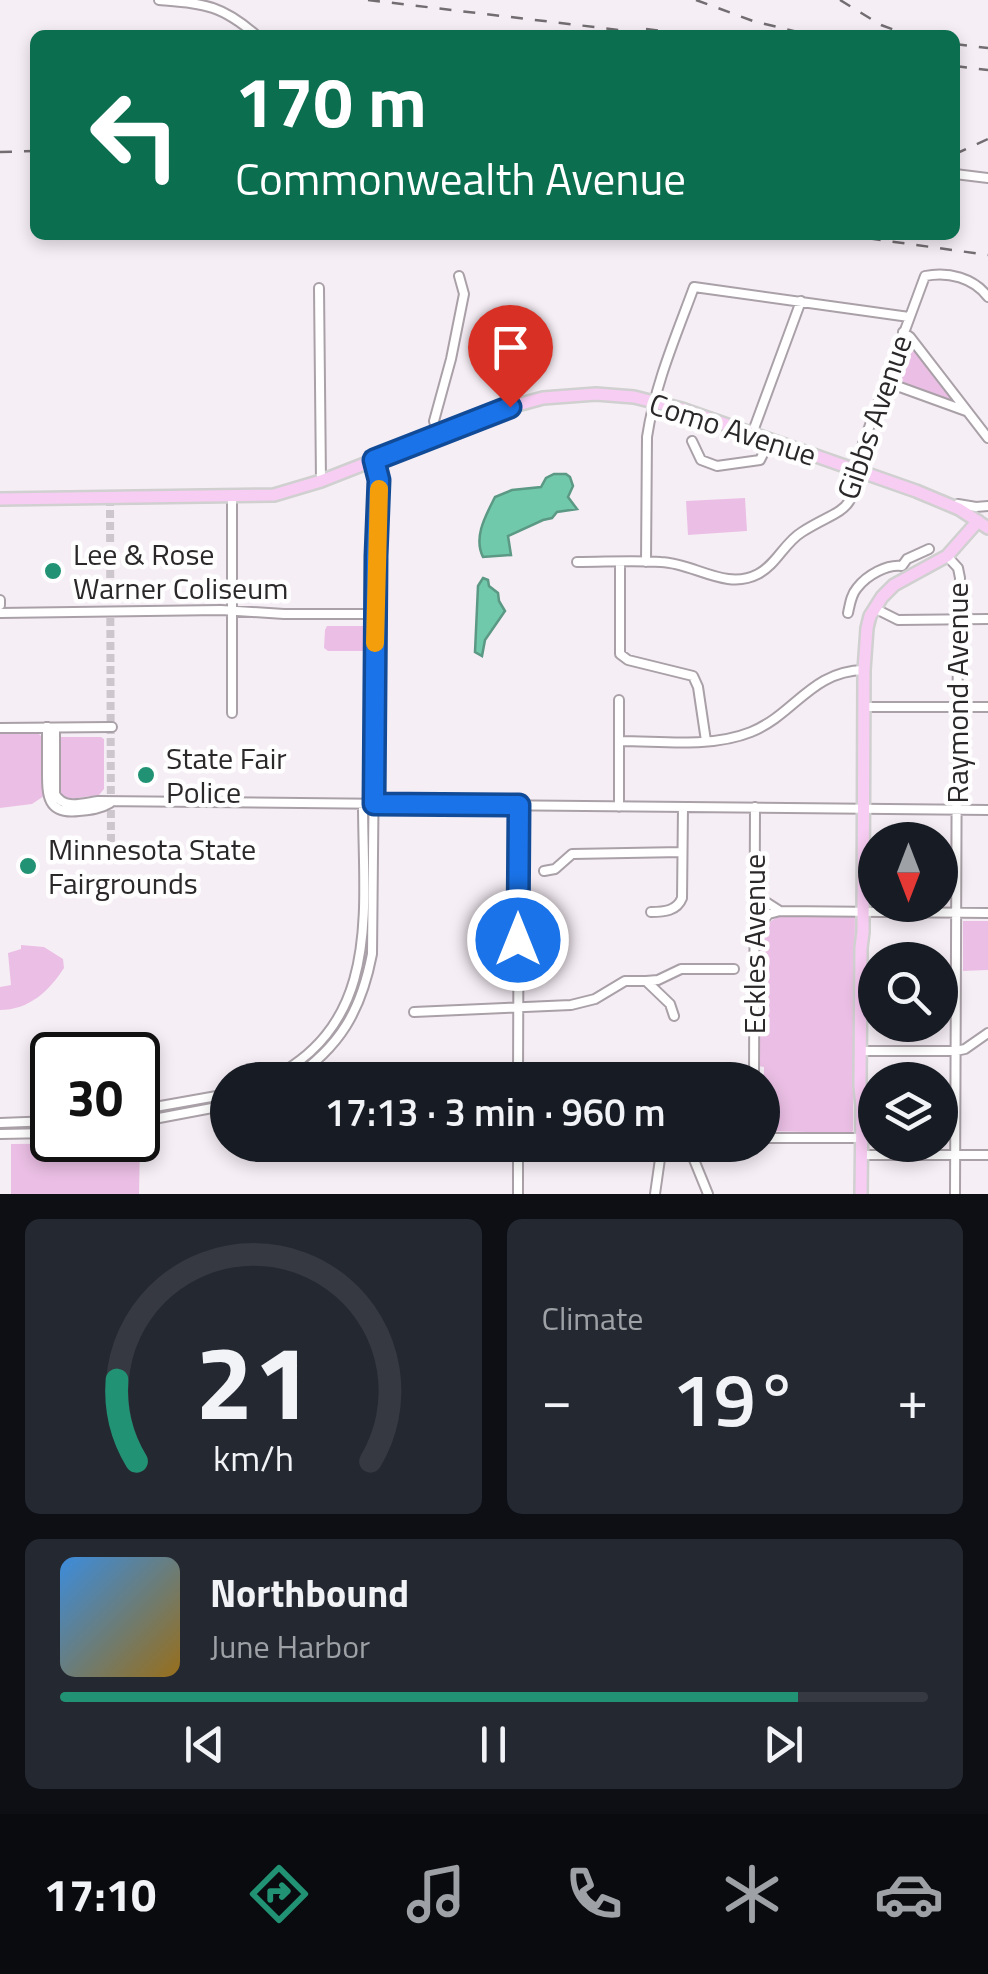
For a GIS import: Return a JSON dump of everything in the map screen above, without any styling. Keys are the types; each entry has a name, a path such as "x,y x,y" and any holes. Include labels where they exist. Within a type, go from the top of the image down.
{"main road":[{"name":"Como Avenue","path":"0,499 274,495 321,481 510,407 543,398 596,394 653,401 986,517"},
{"path":"863,822 864,670 867,628 874,608 907,571 947,556 986,517"},
{"path":"860,1062 863,922"},
{"path":"860,1194 861,1162"}],"street":[{"path":"159,0 213,7 234,16 250,30"},
{"path":"960,175 988,178"},
{"path":"438,434 434,421 464,294 459,276"},
{"name":"Gibbs Avenue","path":"577,562 674,563 731,580 754,576 771,565 798,534 843,509 857,482 857,460 925,276 968,279 988,297"},
{"path":"646,562 647,436 653,401 694,287 909,317"},
{"path":"319,288 321,481"},
{"path":"752,434 801,301"},
{"path":"903,332 988,438"},
{"path":"886,382 968,412"},
{"path":"692,441 699,458 717,466 760,460 770,440"},
{"path":"314,1062 358,1008 374,934 379,480 374,460"},
{"path":"232,497 232,712"},
{"path":"848,613 855,590 862,583 890,566 907,571 907,559 929,549"},
{"name":"Raymond Avenue","path":"947,556 960,574 956,822"},
{"path":"620,562 620,652 626,659 693,676 706,741"},
{"path":"874,608 898,620 988,619"},
{"path":"0,613 376,614"},
{"path":"620,741 730,738 756,730 779,716 820,681 839,673 864,670"},
{"path":"619,806 620,700"},
{"path":"864,707 988,708"},
{"path":"0,728 112,727"},
{"path":"51,728 46,790 49,800 63,812 99,809 111,803 988,810"},
{"path":"297,1062 335,1022 356,978 363,938 363,804"},
{"path":"518,1062 519,805"},
{"path":"651,912 670,910 681,902 683,807"},
{"name":"Eckles Avenue","path":"754,1062 755,807"},
{"path":"544,871 555,869 572,854 682,852"},
{"path":"519,871 532,871"},
{"path":"755,890 780,910"},
{"path":"754,932 769,914 780,910 858,912"},
{"path":"958,912 988,913"},
{"name":"Raymond Avenue","path":"956,922 956,1062"},
{"path":"414,1012 580,1004 626,980 658,980 680,969 734,969"},
{"path":"646,981 670,1004 674,1016"},
{"path":"352,990 362,994"},
{"path":"860,1051 956,1051 988,1034"},
{"path":"160,1106 210,1097"},
{"path":"160,1118 210,1110"},
{"path":"0,1123 30,1122"},
{"path":"0,1134 30,1133"},
{"path":"780,1138 858,1138"},
{"path":"958,1155 988,1156"},
{"path":"518,1162 518,1194"},
{"path":"655,1194 660,1162"},
{"path":"695,1162 708,1194"},
{"name":"Raymond Avenue","path":"955,1162 955,1194"}],"shaded area":[{"path":"906,339 956,402 893,381 891,377"},
{"path":"554,474 570,477 573,486 568,497 577,509 557,512 552,518 508,536 511,555 483,557 480,534 495,497 512,490 541,487"},
{"path":"745,498 747,531 688,535 686,501"},
{"path":"483,578 498,593 505,611 485,640 482,656 475,652 478,586"},
{"path":"327,626 369,626 370,648 328,651 324,648"},
{"path":"0,733 38,733 44,739 44,796 32,804 0,808"},
{"path":"61,737 104,739 104,789 99,795 70,799 59,794"},
{"path":"781,916 855,916 851,1133 780,1131 780,1062 758,1062 758,945 760,935"},
{"path":"963,921 988,921 988,970 963,971"},
{"path":"21,945 44,947 63,959 64,968 37,998 20,1007 0,1010 0,987 11,985 8,953 21,949"},
{"path":"11,1144 30,1144 30,1162 140,1162 139,1194 11,1194"}],"tunnel":[{"path":"110,498 111,858"}],"railway":[{"path":"368,0 619,30"},
{"path":"696,0 790,30"},
{"path":"840,0 894,30"},
{"path":"646,29 654,30"},
{"path":"960,45 988,48"},
{"path":"960,67 988,70"},
{"path":"960,152 988,139"},
{"path":"0,152 30,151"},
{"path":"881,240 988,255"}],"slow traffic":[{"path":"375,643 379,489"}],"place":[{"name":"Lee & Rose Warner Coliseum","path":"53,571"},
{"name":"State Fair Police","path":"146,775"},
{"name":"Minnesota State Fairgrounds","path":"28,866"}],"route":[{"path":"510,407 374,460 379,480 374,804 519,805 518,940"}]}
